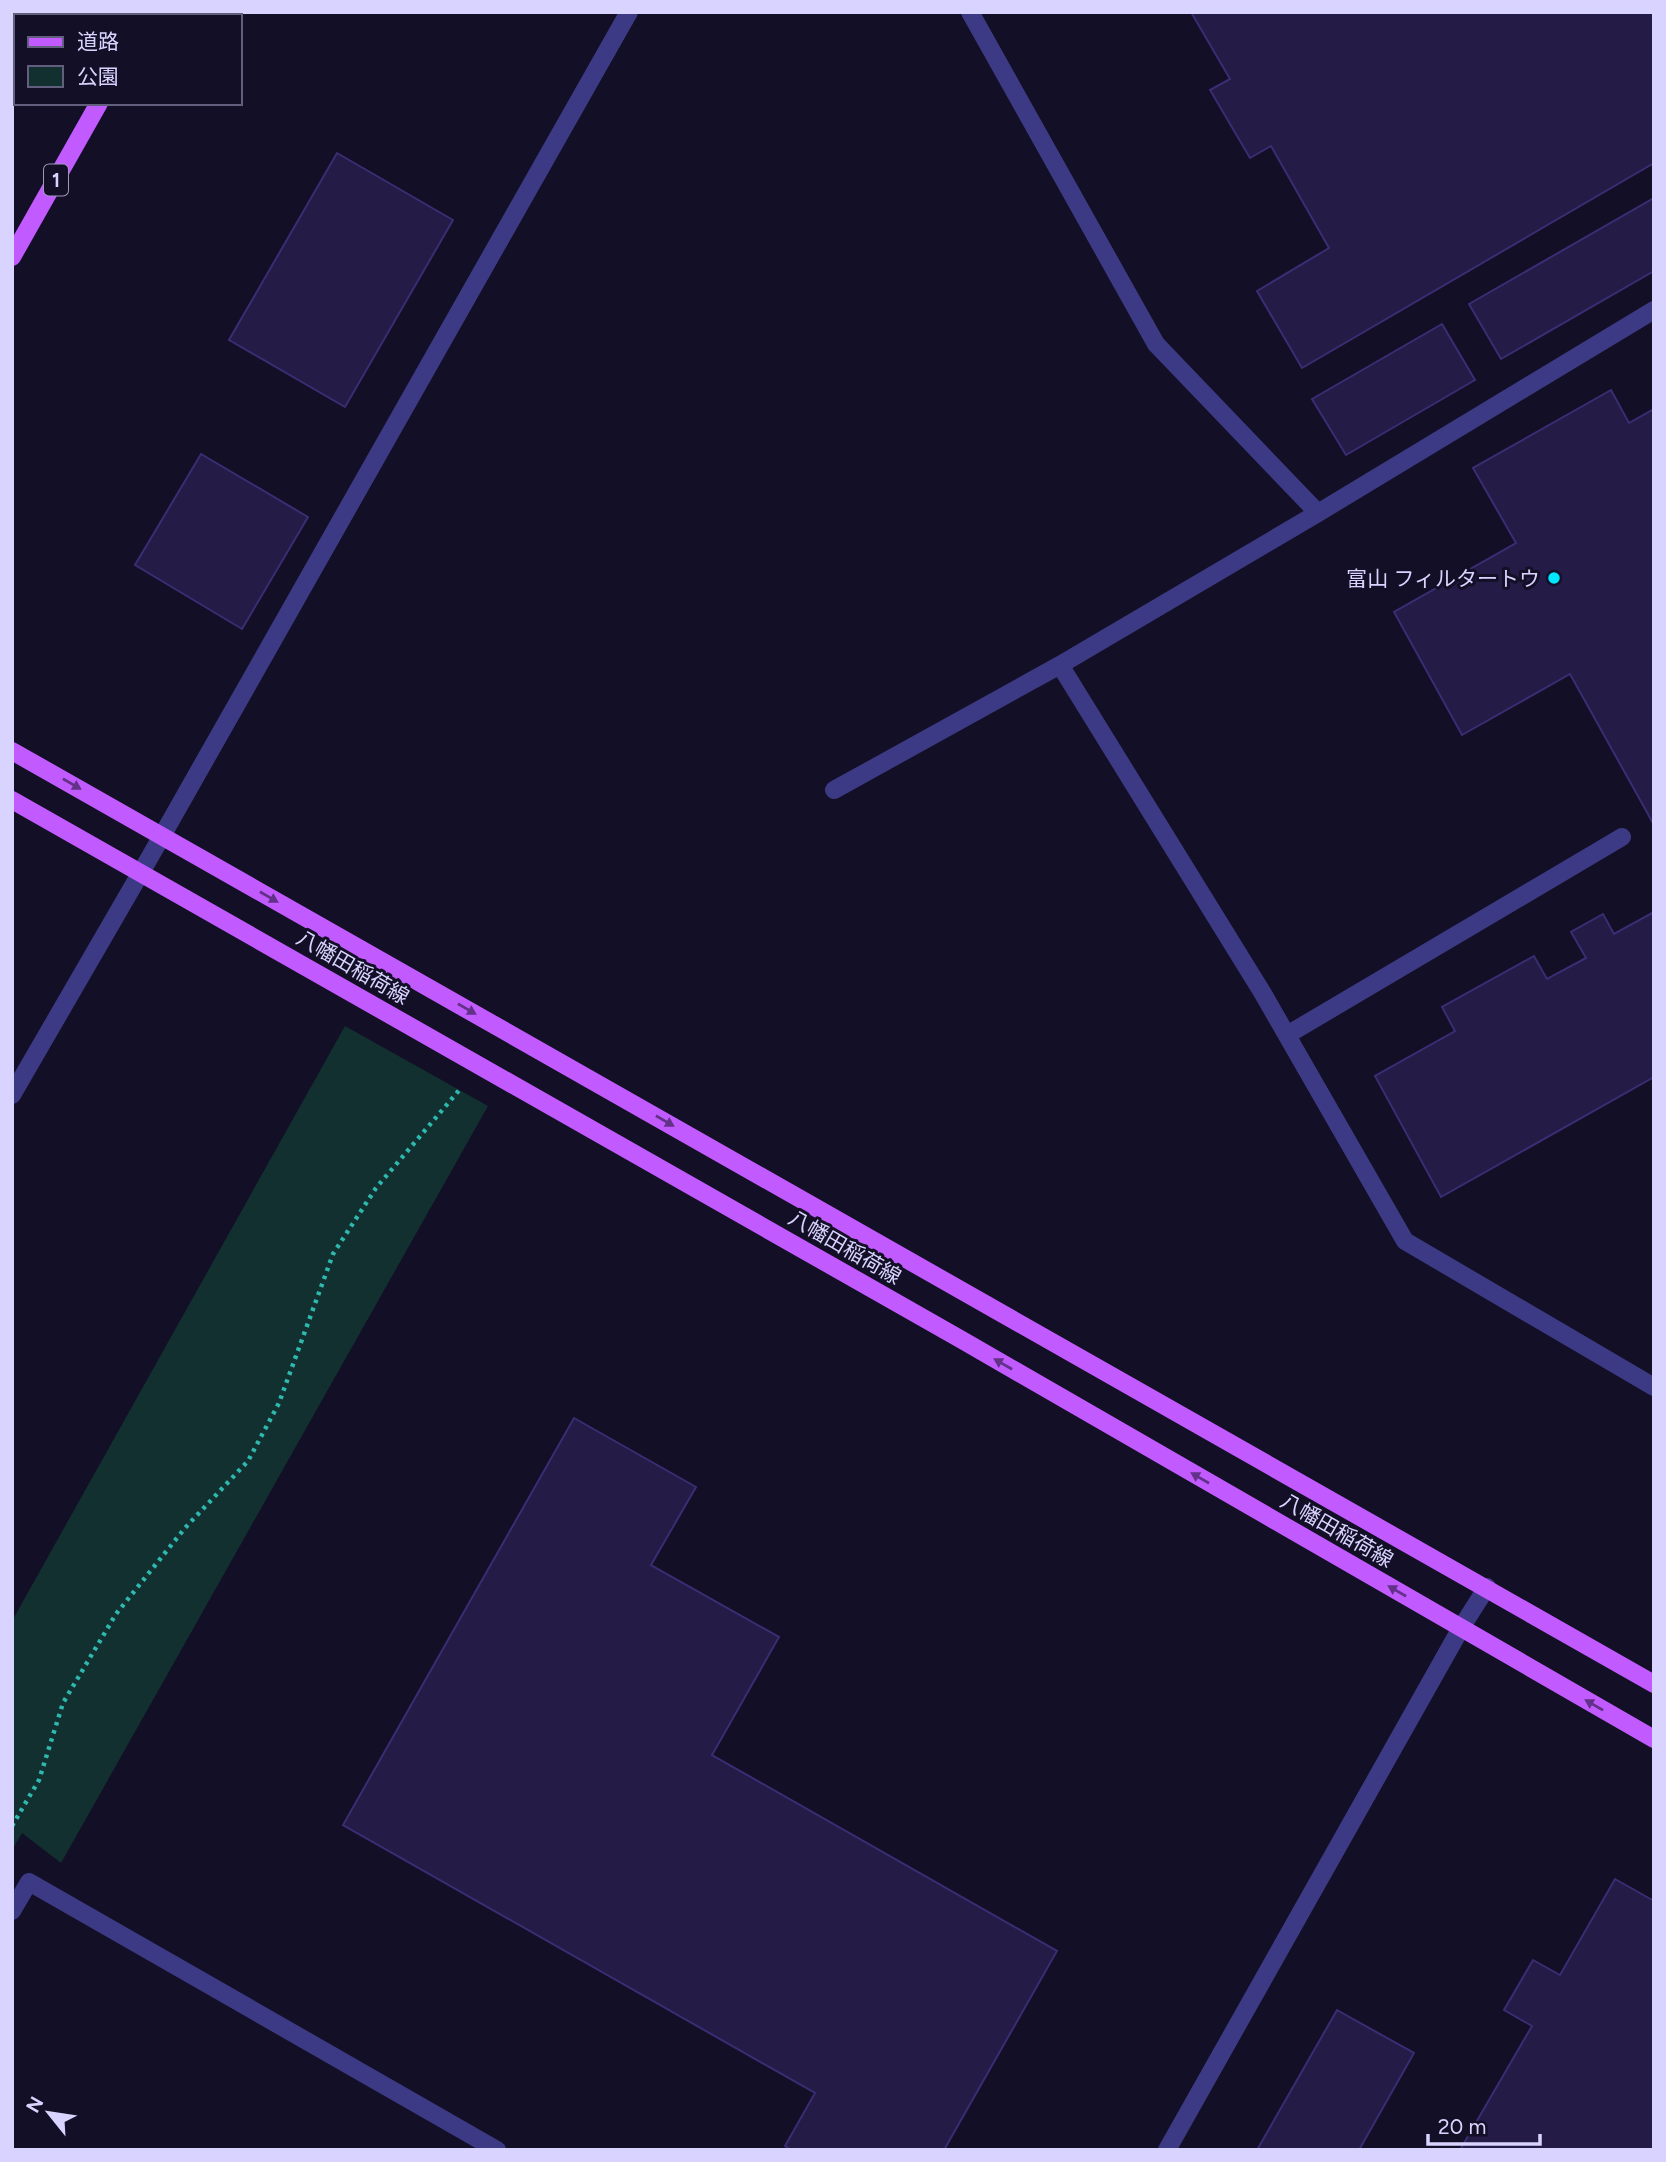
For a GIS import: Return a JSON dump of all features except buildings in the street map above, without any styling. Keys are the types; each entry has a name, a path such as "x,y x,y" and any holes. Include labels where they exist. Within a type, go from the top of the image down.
{"main road":[{"name":"1","path":"12,257 98,105"},
{"name":"八幡田稲荷線","path":"12,751 1654,1684"},
{"name":"八幡田稲荷線","path":"12,800 950,1333 1654,1739"}],"street":[{"path":"12,1095 141,873 629,12"},
{"path":"970,12 1156,344 1318,513"},
{"path":"834,790 1060,665 1654,310"},
{"path":"1060,665 1287,1035 1405,1241 1654,1387"},
{"path":"1287,1035 1622,837"},
{"path":"1167,2150 1461,1628 1487,1587"},
{"path":"12,1911 29,1882 497,2150"}],"path":[{"path":"12,1826 39,1780 63,1703 116,1614 185,1528 248,1461 279,1403 333,1254 376,1188 480,1065"}],"green space":[{"path":"345,1026 488,1106 61,1863 22,1833 12,1850 12,1621"}],"place":[{"name":"富山 フィルタートウ","path":"1554,578"}]}
